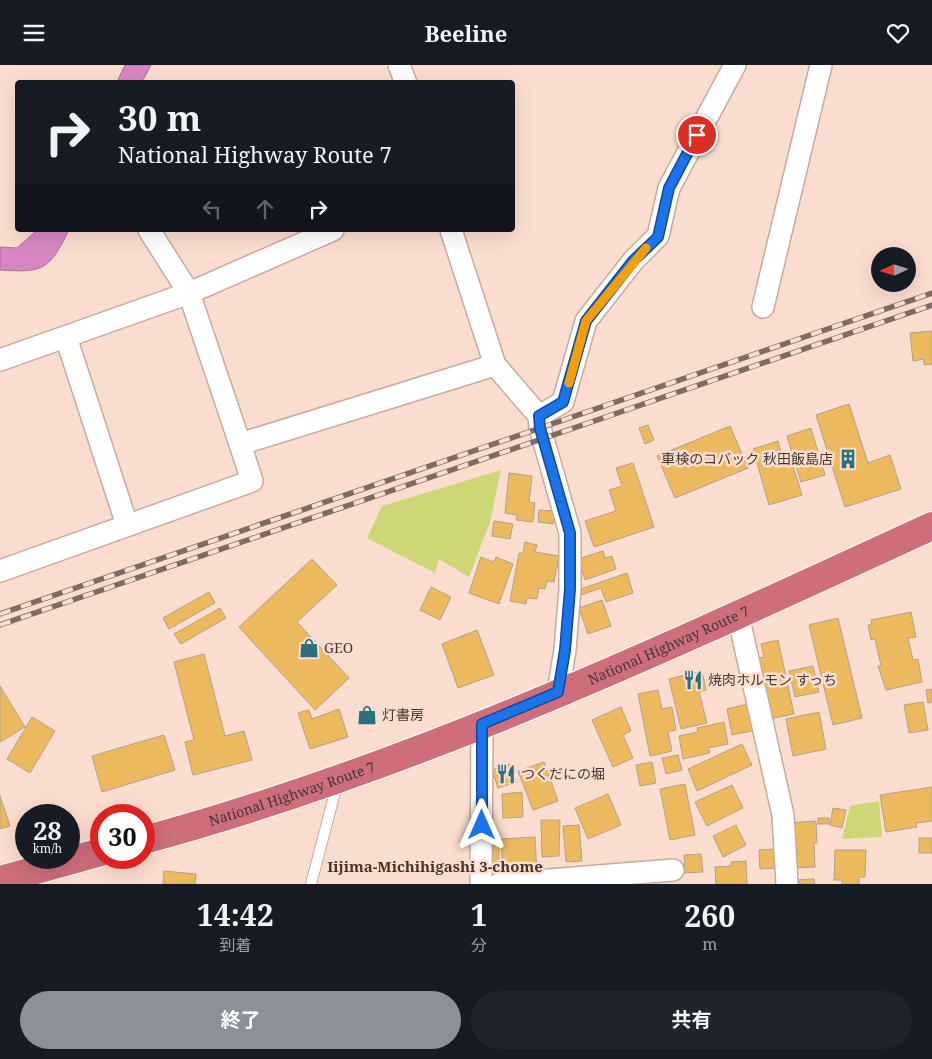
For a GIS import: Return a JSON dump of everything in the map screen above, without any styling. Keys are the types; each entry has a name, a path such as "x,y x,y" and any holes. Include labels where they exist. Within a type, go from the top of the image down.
{"highway":[{"name":"National Highway Route 7","path":"155,837 312,790 482,724 738,615 932,526"},
{"path":"0,880 90,855"}],"street":[{"path":"399,65 405,80"},
{"path":"539,416 563,402 586,321 633,261 658,237 669,188 735,65"},
{"path":"763,307 821,65"},
{"path":"0,571 252,481 189,293 150,232"},
{"path":"0,360 189,293 303,235 321,232"},
{"path":"452,232 495,365 539,416 540,428 570,533 570,589 565,650 558,692"},
{"path":"66,337 126,525"},
{"path":"240,443 495,365"},
{"path":"738,615 783,815 787,884"},
{"path":"481,884 482,724"},
{"path":"499,884 674,870"}],"lane":[{"path":"311,884 339,779"}],"green space":[{"path":"501,470 490,522 469,577 439,559 435,573 367,538 382,506"},
{"path":"879,801 882,837 842,839 850,806"}],"shaded area":[{"path":"125,65 151,65 143,80 118,80"},
{"path":"35,232 68,232 56,254 44,266 27,271 0,270 0,247 17,248"}],"building":[{"path":"932,331 932,364 924,365 924,359 913,361 910,333"},
{"name":"車検のコバック 秋田飯島店","path":"849,404 868,463 890,455 901,489 845,507 816,415"},
{"path":"648,425 654,440 645,444 639,428"},
{"path":"730,426 748,468 675,498 657,456"},
{"path":"811,428 825,475 801,482 787,436"},
{"path":"778,441 783,461 791,459 802,495 769,505 753,449"},
{"path":"633,463 654,527 594,547 585,521 616,511 609,490 622,486 616,468"},
{"path":"509,473 532,476 529,502 535,503 533,522 516,520 517,515 505,513"},
{"path":"539,510 554,511 553,524 538,522"},
{"path":"494,521 513,524 510,539 492,536"},
{"path":"525,542 537,545 535,552 559,556 554,582 547,581 545,589 539,588 537,599 527,598 526,604 510,601 519,553 523,553"},
{"path":"603,551 605,558 612,556 616,569 585,580 578,559"},
{"path":"481,557 494,562 496,557 513,564 499,604 469,593"},
{"path":"312,559 337,585 297,622 349,678 315,710 239,627"},
{"path":"627,573 633,593 606,602 601,588 581,595 578,590"},
{"path":"431,587 451,597 440,620 420,610"},
{"path":"209,592 215,603 169,629 163,618"},
{"path":"602,600 611,626 588,634 579,608"},
{"path":"220,608 226,618 181,644 174,634"},
{"path":"911,612 916,637 908,638 913,660 918,659 922,682 886,690 878,666 881,666 875,639 871,640 868,625 872,624 871,620"},
{"path":"838,618 862,718 833,725 809,625"},
{"path":"477,630 494,675 458,688 442,644"},
{"path":"778,640 794,714 769,719 756,659 764,657 761,644"},
{"path":"204,654 225,736 244,731 252,760 193,775 185,742 194,740 174,662"},
{"path":"813,666 819,692 795,697 789,671"},
{"path":"702,671 706,690 699,692 707,723 681,729 669,679"},
{"path":"0,686 25,727 0,742"},
{"path":"932,689 932,702 928,703 926,690"},
{"path":"658,690 662,709 672,707 676,730 668,732 672,751 650,756 638,694"},
{"path":"923,702 928,730 909,733 904,705"},
{"path":"752,703 757,730 732,735 727,709"},
{"path":"621,707 631,731 623,735 633,758 613,767 592,720"},
{"path":"339,709 348,737 310,749 298,713 309,710 312,719"},
{"path":"819,712 826,749 793,756 786,719"},
{"path":"32,717 55,731 30,773 7,759"},
{"path":"724,722 728,744 708,748 710,753 683,759 679,736 698,732 697,728"},
{"path":"164,735 175,770 102,792 92,756"},
{"path":"742,744 752,765 697,791 688,769"},
{"path":"678,755 682,770 666,774 662,758"},
{"name":"つくだにの堀","path":"544,762 558,801 533,810 518,771"},
{"path":"652,762 656,783 640,786 636,765"},
{"path":"510,764 516,782 498,788 492,770"},
{"path":"685,784 695,835 670,840 660,789"},
{"path":"732,785 743,808 707,826 695,802"},
{"path":"932,787 932,821 916,823 917,827 886,832 880,795"},
{"path":"522,792 523,817 503,818 502,794"},
{"path":"608,794 621,825 588,839 575,808"},
{"path":"0,796 10,826 0,829"},
{"path":"833,808 846,810 842,828 830,825"},
{"path":"818,818 829,818 829,824 818,824"},
{"path":"541,820 560,820 559,856 542,857"},
{"path":"816,821 817,843 814,843 815,867 797,868 796,854 791,854 789,823"},
{"path":"579,825 582,861 566,862 563,826"},
{"path":"736,825 746,845 723,857 713,836"},
{"path":"535,837 537,874 503,876 501,839"},
{"path":"919,838 932,838 932,853 919,853"},
{"path":"488,845 499,845 499,874 489,875"},
{"path":"776,849 776,868 760,869 759,850"},
{"path":"835,850 866,850 865,877 859,877 859,884 842,884 842,880 834,880"},
{"path":"701,854 703,872 685,873 684,855"},
{"path":"746,861 747,884 716,884 715,867 731,866 731,862"},
{"path":"164,871 196,874 195,884 163,884"},
{"path":"814,879 815,884 795,884 794,880"}],"railway":[{"path":"0,614 932,293"},
{"path":"0,625 932,305"}],"slow traffic":[{"path":"569,383 586,321 633,261 646,248"}],"place":[{"name":"車検のコバック 秋田飯島店","path":"848,459"},
{"name":"GEO","path":"309,648"},
{"name":"焼肉ホルモン すっち","path":"693,680"},
{"name":"灯書房","path":"367,715"},
{"name":"つくだにの堀","path":"506,774"}],"district":[{"name":"Iijima-Michihigashi 3-chome","path":"435,867"}],"route":[{"path":"482,825 482,724 558,692 565,650 570,589 570,533 540,428 539,416 563,402 586,321 633,261 658,237 669,188 697,135"}]}
